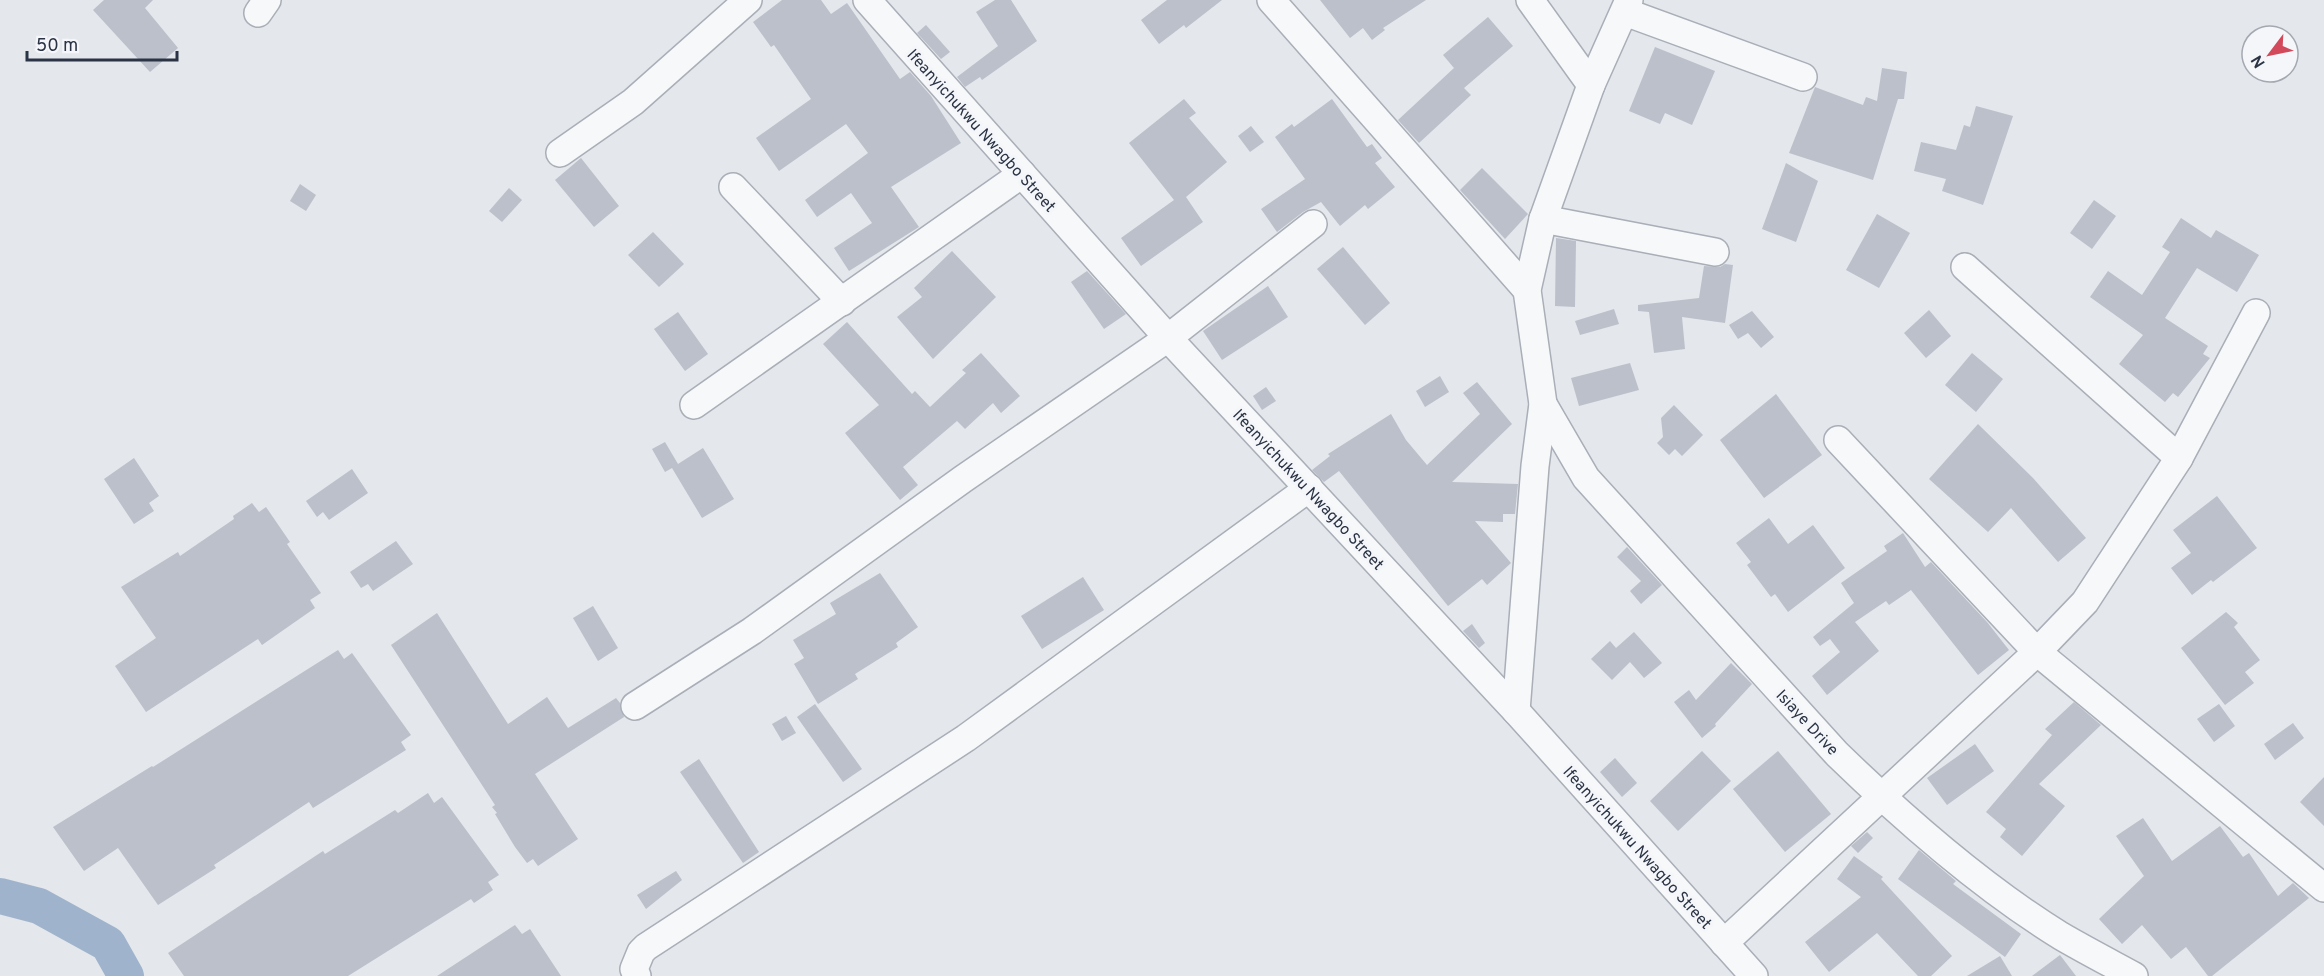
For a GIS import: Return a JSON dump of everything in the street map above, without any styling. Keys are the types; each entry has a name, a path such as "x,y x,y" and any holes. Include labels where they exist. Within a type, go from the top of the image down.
{"street":[{"path":"560,153 633,102 748,0"},
{"name":"Ifeanyichukwu Nwagbo Street","path":"867,0 1168,338 1516,711 1754,976"},
{"path":"1530,0 1591,85"},
{"path":"1274,1 1527,290"},
{"path":"1516,711 1535,466 1543,404 1527,290 1543,219 1591,85 1627,6 1803,77"},
{"path":"694,405 1022,174"},
{"path":"733,188 842,302"},
{"path":"1543,219 1715,252"},
{"path":"635,706 753,630 963,479 1168,338 1313,224"},
{"path":"1965,267 2179,458"},
{"path":"1724,944 2037,652 2085,602 2179,458 2256,313"},
{"name":"Isiaye Drive","path":"1543,404 1586,477 1837,754 1881,796 1980,878 2060,935 2134,976"},
{"path":"1838,440 2037,652 2324,888"},
{"path":"637,976 634,969 637,959 646,947 966,738 1309,488"}],"building":[{"path":"104,0 153,0 145,8 178,48 150,72 93,10"},
{"path":"782,0 821,0 831,14 847,3 900,79 910,72 931,96 961,143 891,187 919,227 849,271 834,248 872,223 851,193 817,217 805,200 868,153 846,124 779,171 756,138 811,99 774,45 771,47 753,22"},
{"path":"995,0 1011,0 1037,41 982,80 980,77 965,87 957,77 998,46 976,12"},
{"path":"1167,0 1222,0 1186,28 1184,25 1159,44 1141,20"},
{"path":"1320,0 1426,0 1383,28 1385,30 1372,40 1363,28 1350,38"},
{"path":"1488,17 1513,46 1464,88 1471,95 1419,143 1398,120 1454,68 1443,55"},
{"path":"926,25 950,52 941,59 917,33"},
{"path":"1655,47 1715,71 1692,125 1665,113 1660,124 1629,111"},
{"path":"1882,68 1907,72 1904,99 1898,99 1873,180 1789,153 1815,87 1863,105 1866,97 1877,101"},
{"path":"1184,99 1196,113 1189,118 1227,162 1186,197 1203,222 1141,266 1121,238 1174,200 1129,143"},
{"path":"1332,99 1367,147 1372,144 1382,158 1375,163 1395,187 1368,209 1365,205 1340,226 1321,202 1303,212 1277,232 1261,209 1305,179 1275,137 1292,124 1294,127"},
{"path":"1976,106 2013,116 1983,205 1942,191 1946,179 1914,171 1921,142 1956,150 1964,125 1970,127"},
{"path":"1251,126 1264,142 1250,152 1238,136"},
{"path":"581,158 619,206 594,227 555,180"},
{"path":"1786,163 1818,181 1796,242 1762,229"},
{"path":"1482,168 1528,214 1505,239 1460,190"},
{"path":"300,184 316,195 306,211 290,201"},
{"path":"509,188 522,200 502,222 489,211"},
{"path":"2094,200 2116,216 2092,249 2070,233"},
{"path":"1877,214 1910,233 1879,288 1846,270"},
{"path":"2181,218 2211,238 2216,230 2259,255 2237,292 2197,268 2165,318 2208,346 2203,354 2210,358 2178,397 2173,393 2165,402 2119,364 2143,335 2090,297 2108,271 2142,295 2170,252 2162,247"},
{"path":"653,232 684,264 659,287 628,255"},
{"path":"1556,238 1576,241 1575,307 1555,306"},
{"path":"1343,247 1390,303 1365,325 1317,269"},
{"path":"952,251 996,297 933,359 897,317 922,297 914,288"},
{"path":"1725,264 1733,265 1725,323 1682,317 1685,349 1654,353 1649,312 1638,311 1638,305 1699,298 1704,266 1720,267"},
{"path":"1087,271 1126,314 1104,329 1071,282"},
{"path":"1268,286 1288,317 1222,360 1203,331"},
{"path":"1614,309 1619,324 1580,335 1575,321"},
{"path":"1929,310 1951,336 1926,358 1904,333"},
{"path":"1752,311 1774,337 1761,348 1748,333 1738,339 1729,325"},
{"path":"678,312 708,354 685,371 654,329"},
{"path":"847,322 912,394 915,391 930,407 966,373 962,370 981,353 1020,396 1001,413 993,403 965,429 957,421 903,467 918,485 900,500 845,433 879,405 823,344"},
{"path":"1972,353 2003,379 1976,412 1945,385"},
{"path":"1630,363 1639,390 1579,406 1571,378"},
{"path":"1440,376 1449,392 1425,407 1416,391"},
{"path":"1477,382 1512,424 1452,482 1518,484 1515,514 1503,514 1503,522 1475,521 1511,563 1487,585 1482,579 1448,606 1339,471 1324,482 1312,470 1330,456 1328,454 1391,414 1406,440 1427,465 1480,414 1463,393"},
{"path":"1266,387 1276,401 1262,410 1253,396"},
{"path":"1776,394 1822,455 1764,498 1720,440"},
{"path":"1674,405 1703,435 1682,456 1675,449 1669,455 1657,443 1663,437 1661,418"},
{"path":"1978,424 2033,478 2086,538 2058,562 2011,508 1988,532 1929,479"},
{"path":"665,442 678,464 703,448 734,499 702,518 672,468 665,472 652,449"},
{"path":"134,458 159,496 149,503 154,511 134,524 104,479"},
{"path":"352,469 368,493 329,520 323,512 317,517 306,501"},
{"path":"2217,496 2257,548 2192,595 2171,568 2191,553 2173,530"},
{"path":"252,503 259,512 266,507 290,542 287,544 321,593 310,600 315,608 262,645 258,639 146,712 115,666 156,638 121,587 178,552 180,556 234,519 233,516"},
{"path":"1769,518 1788,544 1813,525 1845,568 1788,612 1775,594 1771,597 1747,565 1751,562 1736,543"},
{"path":"1903,533 1925,567 1931,562 1987,622 2009,650 1978,675 1911,590 1889,605 1886,601 1855,622 1879,651 1827,695 1812,676 1840,652 1830,639 1820,646 1813,637 1854,603 1841,583 1887,551 1884,546"},
{"path":"396,541 413,564 373,591 368,584 361,588 350,572"},
{"path":"1627,547 1662,585 1641,604 1630,591 1641,581 1617,557"},
{"path":"880,573 918,627 896,643 898,647 855,674 858,679 818,704 794,664 804,658 793,640 836,614 830,603"},
{"path":"1083,577 1104,610 1042,649 1021,616"},
{"path":"593,606 618,648 598,661 573,618"},
{"path":"2226,612 2238,623 2234,627 2260,660 2245,672 2254,683 2225,705 2181,648"},
{"path":"437,613 508,724 547,697 568,728 616,698 620,703 624,717 535,774 578,839 538,866 533,859 527,863 515,847 495,814 497,813 492,807 495,805 391,645"},
{"path":"1472,624 1485,643 1479,648 1463,631"},
{"path":"1634,632 1662,663 1644,678 1630,662 1612,680 1591,659 1610,641 1616,648"},
{"path":"338,650 344,659 352,653 411,735 401,742 406,750 313,808 309,802 214,865 216,868 158,905 118,848 84,871 53,827"},
{"path":"1731,663 1752,684 1715,724 1716,726 1702,738 1674,702 1689,690 1696,700"},
{"path":"2074,702 2101,725 2039,784 2065,806 2022,856 2000,837 2006,829 1986,812 2052,735 2045,729"},
{"path":"815,704 862,769 843,782 797,717"},
{"path":"2219,704 2235,726 2214,742 2197,719"},
{"path":"786,716 796,733 782,741 772,724"},
{"path":"2293,723 2304,738 2275,760 2264,744"},
{"path":"1975,744 1994,771 1947,805 1927,778"},
{"path":"1702,751 1731,781 1678,831 1650,801"},
{"path":"1778,751 1831,814 1785,852 1733,789"},
{"path":"1615,758 1637,783 1622,797 1600,772"},
{"path":"699,759 759,852 743,863 680,772"},
{"path":"2324,777 2324,826 2300,802"},
{"path":"428,793 434,803 442,797 499,875 488,882 493,890 474,903 471,899 348,976 184,976 168,953 323,851 325,854 395,810 398,813"},
{"path":"2143,818 2172,861 2220,826 2243,857 2249,853 2278,896 2293,883 2309,898 2212,976 2208,976 2186,947 2171,959 2142,925 2122,944 2099,919 2144,876 2116,836"},
{"path":"1867,832 1873,838 1858,853 1851,846"},
{"path":"1919,850 1956,881 1953,884 2021,934 2005,957 1898,879"},
{"path":"1854,856 1883,877 1881,879 1952,956 1931,976 1918,976 1877,933 1829,972 1805,942 1861,897 1837,879"},
{"path":"676,871 682,880 646,909 637,895"},
{"path":"515,925 522,934 530,929 561,976 437,976"},
{"path":"2060,955 2076,976 2032,976"},
{"path":"2000,956 2012,976 1967,976"}],"waterway":[{"path":"0,896 39,906 108,944 126,976"}]}
